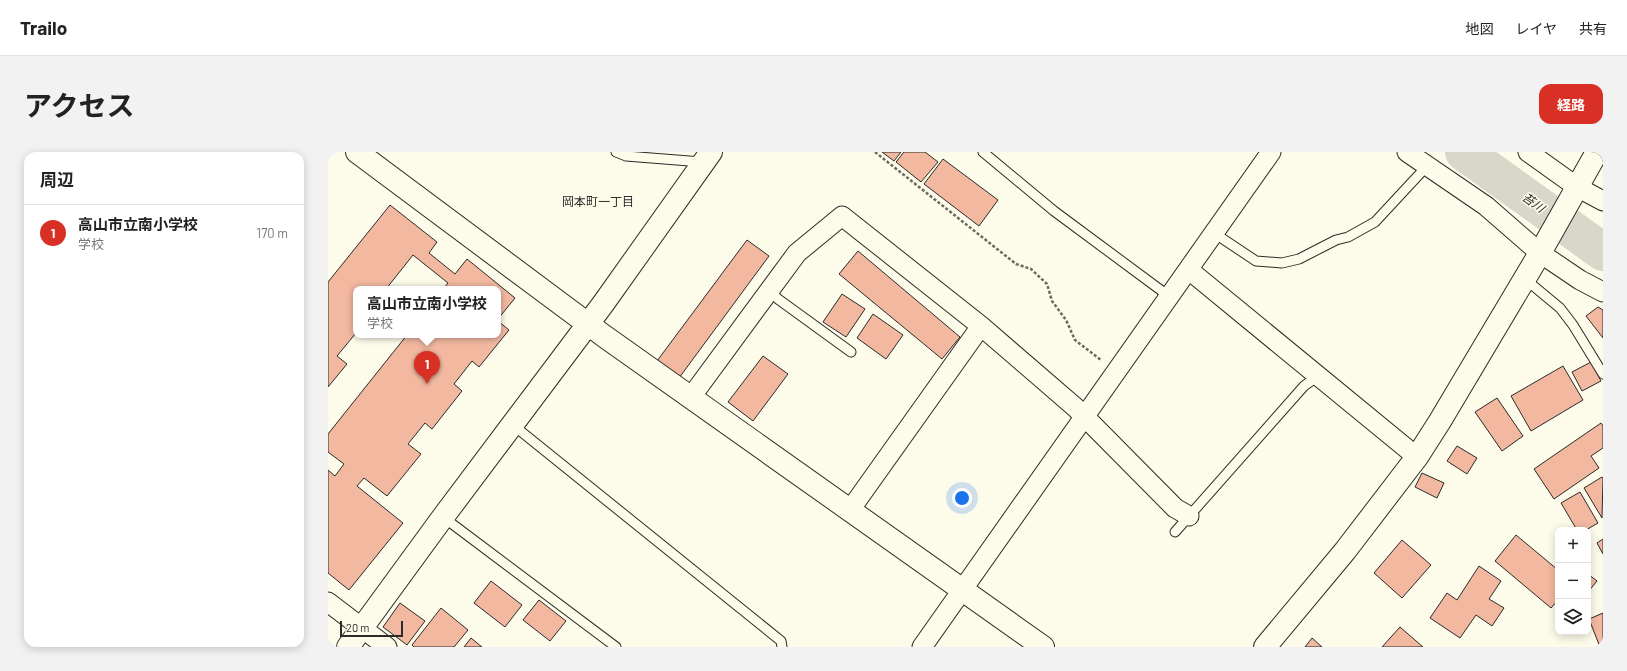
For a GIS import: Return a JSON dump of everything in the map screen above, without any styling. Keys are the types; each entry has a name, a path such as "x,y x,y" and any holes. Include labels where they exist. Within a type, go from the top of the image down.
{"street":[{"path":"357,152 587,324 1043,647"},
{"path":"922,647 1116,374 1271,152"},
{"path":"1407,152 1486,206 1543,248 1580,280 1603,292"},
{"path":"1528,152 1574,192 1603,201"},
{"path":"1265,647 1345,551 1417,457 1444,415 1525,279 1597,152"},
{"path":"348,647 587,324 707,157"},
{"path":"691,397 797,253 842,216 981,326 1076,408 1084,418 1175,508 1189,516"},
{"path":"1189,270 1417,457"},
{"path":"850,510 981,326"},
{"path":"328,602 388,647"}],"lane":[{"path":"616,152 626,156 707,157"},
{"path":"983,152 1054,211 1170,297"},
{"path":"1214,233 1256,261 1282,263 1299,259 1336,240 1348,237 1375,222 1427,166"},
{"path":"1525,279 1560,308 1573,325 1603,374"},
{"path":"769,290 778,299 851,352"},
{"path":"1175,532 1304,386 1318,376"},
{"path":"512,425 781,641 782,647"},
{"path":"443,517 616,647"}],"path":[{"path":"875,152 1016,264 1031,269 1047,284 1052,301 1066,320 1075,340 1104,362 1116,374"}],"building":[{"path":"882,152 901,152 894,161"},
{"path":"904,152 925,152 938,162 921,182 896,162"},
{"path":"943,159 998,200 979,226 924,184"},
{"path":"390,205 437,242 429,253 455,274 467,259 500,286 446,286 448,283 413,255 388,286 353,286 353,337 337,356 347,364 328,387 328,282"},
{"path":"747,240 769,256 679,378 657,361"},
{"path":"858,251 960,337 942,359 839,274"},
{"path":"501,287 515,298 501,315"},
{"path":"842,294 865,309 846,337 823,322"},
{"path":"1598,307 1603,310 1603,338 1586,316"},
{"path":"873,314 903,335 886,359 857,338"},
{"path":"501,323 509,330 479,367 472,361 454,384 462,391 432,429 425,423 408,444 421,454 387,496 364,478 357,486 403,523 349,590 328,573 328,470 335,476 344,464 328,452 328,434 405,338 501,338"},
{"path":"763,356 788,374 753,421 728,402"},
{"path":"1591,362 1601,381 1582,391 1572,372"},
{"path":"1563,366 1583,400 1531,431 1511,396"},
{"path":"1497,398 1523,436 1502,451 1475,412"},
{"path":"1601,423 1603,426 1603,448 1591,456 1599,468 1554,499 1534,469"},
{"path":"1457,446 1477,458 1467,474 1447,461"},
{"path":"1422,473 1444,483 1437,498 1415,487"},
{"path":"1602,477 1603,478 1602,518 1584,488"},
{"path":"1580,492 1598,523 1591,527 1575,527 1561,503"},
{"path":"1516,535 1555,568 1555,603 1551,608 1495,561"},
{"path":"1603,539 1603,554 1597,543"},
{"path":"1402,540 1431,565 1402,598 1374,573"},
{"path":"1479,566 1501,581 1489,599 1504,608 1492,626 1476,615 1460,638 1430,618 1447,593 1457,600"},
{"path":"1591,576 1597,581 1591,588"},
{"path":"491,581 522,605 505,627 474,603"},
{"path":"539,600 566,621 550,641 523,620"},
{"path":"400,603 425,621 407,645 383,627"},
{"path":"441,608 468,630 454,647 414,647 412,645"},
{"path":"1603,613 1603,647 1600,647 1591,624 1591,618"},
{"path":"1400,627 1423,647 1382,647"},
{"path":"471,638 482,647 464,647"},
{"path":"1312,638 1322,647 1305,647"}],"waterway":[{"name":"苔川","path":"1464,152 1603,252"}],"place":[{"name":"高山市立南小学校","path":"427,384"}],"district":[{"name":"岡本町一丁目","path":"598,201"}]}
